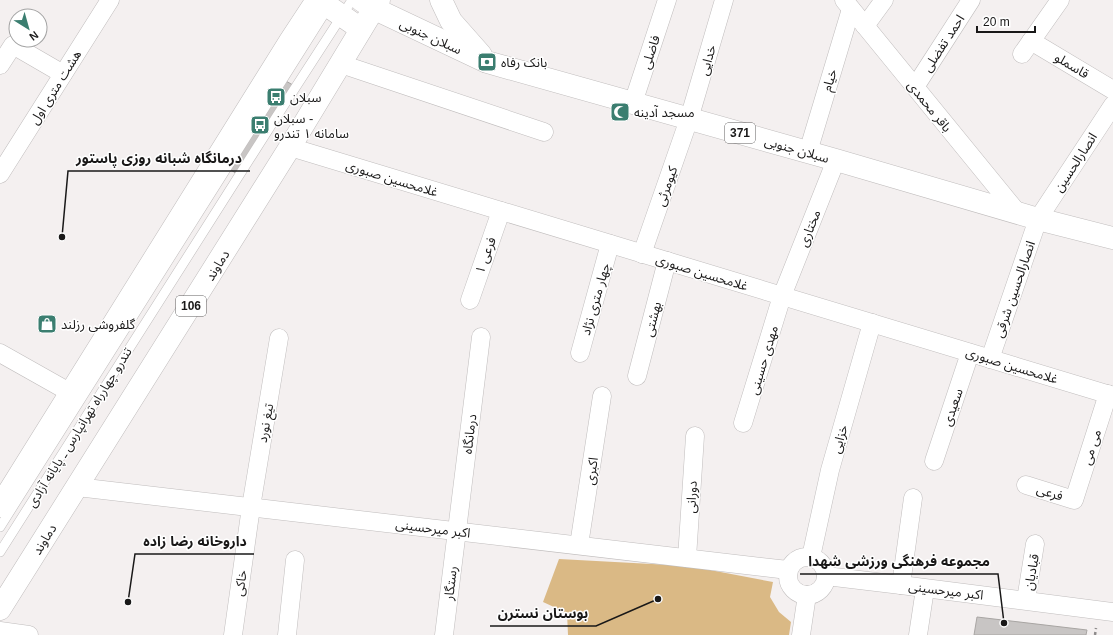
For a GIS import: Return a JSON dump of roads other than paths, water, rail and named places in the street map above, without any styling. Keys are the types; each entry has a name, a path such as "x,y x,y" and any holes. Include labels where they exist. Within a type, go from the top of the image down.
{"main road":[{"path":"441,0 451,21 487,62"},
{"name":"سبلان جنوبی","path":"371,3 487,62 808,152 1038,219 1113,238"},
{"name":"دماوند","path":"0,609 290,148 361,29 371,3"},
{"path":"0,506 290,41 332,4 361,29"}],"street":[{"name":"هشت متری اول","path":"0,174 110,0"},
{"name":"فاضلی","path":"633,103 667,0"},
{"name":"خدایی","path":"689,119 724,0"},
{"path":"865,26 884,0"},
{"name":"احمد تفضلی","path":"914,87 971,0"},
{"name":"قاسملو","path":"1060,0 1026,47 1113,90"},
{"name":"باقر محمدی","path":"847,4 1017,212"},
{"name":"خیام","path":"808,152 847,4"},
{"path":"0,65 13,45 63,74"},
{"path":"341,64 544,132"},
{"name":"انصارالحسین","path":"1038,219 1113,105"},
{"name":"کیومرثی","path":"642,254 689,119"},
{"name":"غلامحسین صبوری","path":"290,148 1111,395"},
{"name":"مختاری","path":"782,296 836,160"},
{"name":"فرعی ۱","path":"470,300 501,211"},
{"name":"انصارالحسین شرقی","path":"990,359 1038,219"},
{"name":"چهار متری نژاد","path":"580,353 610,244"},
{"name":"بهشتی","path":"637,376 667,261"},
{"name":"مهدی حسینی","path":"744,423 782,296"},
{"name":"خزایی","path":"811,557 830,470 872,323"},
{"name":"درمانگاه","path":"457,531 481,337"},
{"name":"تیغ نورد","path":"251,507 279,338"},
{"path":"0,353 71,393"},
{"name":"سعیدی","path":"934,461 970,353"},
{"name":"می می","path":"1074,500 1111,395"},
{"name":"اکبری","path":"579,545 602,396"},
{"name":"دورانی","path":"688,558 695,436"},
{"name":"فرعی","path":"1026,485 1074,500"},
{"name":"اکبر میرحسینی","path":"77,486 788,570"},
{"path":"901,585 913,498"},
{"name":"خاکی","path":"233,635 251,507"},
{"name":"رستگار","path":"444,635 457,531"},
{"name":"قبادیان","path":"1026,600 1035,544"},
{"path":"805,556 811,557 822,563 825,569 826,576 823,587 818,591 807,595 800,594 790,586 788,580 788,570 793,562 798,558 805,556"},
{"path":"287,635 295,560"},
{"name":"اکبر میرحسینی","path":"826,576 1113,612"},
{"path":"918,635 925,589"},
{"path":"801,635 807,595"},
{"path":"0,631 29,635"}],"lane":[{"path":"0,527 332,4"},
{"name":"تندرو چهارراه تهرانپارس ـ پایانه آزادی","path":"0,552 275,118 332,4"}],"place":[{"name":"بانک رفاه","path":"487,62"},
{"name":"سبلان","path":"276,97"},
{"name":"مسجد آدینه","path":"620,112"},
{"name":"سبلان - سامانه ۱ تندرو","path":"260,125"},
{"name":"درمانگاه شبانه روزی پاستور","path":"62,237"},
{"name":"گلفروشی رزلند","path":"47,324"},
{"name":"بوستان نسترن","path":"658,599"},
{"name":"داروخانه رضا زاده","path":"128,602"},
{"name":"مجموعه فرهنگی ورزشی شهدا","path":"1004,623"}]}
